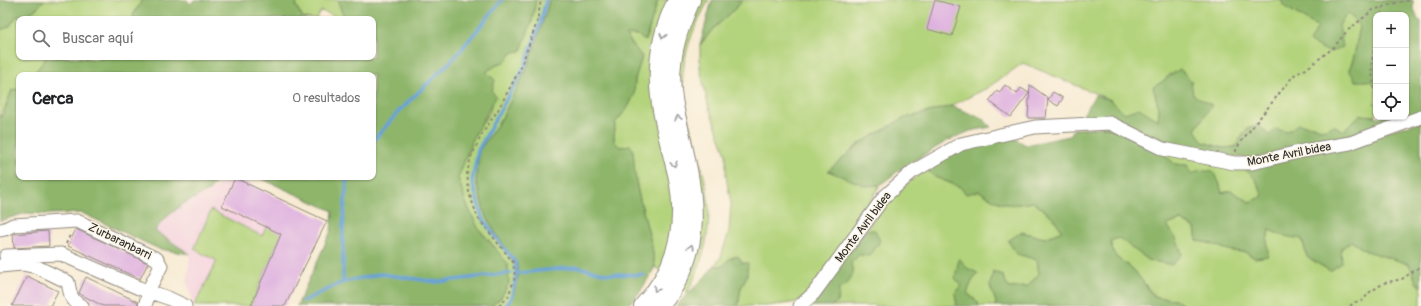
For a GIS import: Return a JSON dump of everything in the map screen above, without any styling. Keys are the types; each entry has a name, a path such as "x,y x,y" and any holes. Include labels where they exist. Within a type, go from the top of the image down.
{"main road":[{"path":"642,306 661,282 676,246 680,226 679,193 659,98 658,74 659,54 664,32 676,0"},
{"path":"661,306 669,297 685,268 693,241 695,217 693,192 690,170 674,103 672,64 680,27 692,0"}],"street":[{"name":"Monte Avril bidea","path":"800,306 814,293 888,193 912,172 961,144 1035,127 1110,123 1163,149 1234,163 1252,163 1303,151 1350,143 1421,117"},
{"name":"Zurbaranbarri","path":"0,230 13,225 77,220 159,261 161,266 154,279 145,306"},
{"path":"3,261 62,254 185,306"},
{"path":"3,261 37,267 68,282 70,294 76,303 82,306"}],"path":[{"path":"499,306 508,297 515,277 513,262 478,218 469,193 466,173 471,157 482,134 498,110 521,67 537,22 541,0"},
{"path":"1234,163 1236,149 1294,75 1333,48 1347,31 1373,10 1398,2 1411,0"},
{"path":"1382,12 1383,7"},
{"path":"1374,84 1372,66 1375,48"},
{"path":"67,242 69,238"},
{"path":"1350,306 1355,302 1362,301 1370,292 1384,283 1402,279 1421,266"}],"shaded area":[{"path":"231,180 239,180 327,221 285,306 194,306 187,283 190,254 155,231 162,221 183,204"}],"green space":[{"path":"0,0 44,0 36,9 29,13 16,16 9,27 0,30"},
{"path":"44,0 142,0 133,16 17,16 29,13 39,6"},
{"path":"142,0 187,0 191,4 194,0 298,0 296,6 302,16 133,16"},
{"path":"298,0 338,0 344,16 333,16 321,11 318,16 302,16 296,6"},
{"path":"338,0 536,0 532,21 521,51 513,52 506,61 498,64 486,72 495,80 492,91 496,97 474,136 458,178 466,203 478,228 508,264 509,283 501,298 491,306 297,306 331,231 333,211 265,180 376,180 376,72 35,72 45,60 376,60 376,16 344,16"},
{"path":"536,0 549,0 527,68 502,118 479,151 476,181 485,214 499,239 517,263 518,277 508,306 491,306 501,298 496,248 478,228 466,203 458,178 474,136 490,111 492,91 486,72 498,64 506,61 513,52 532,21"},
{"path":"549,0 658,0 645,41 638,35 625,35 642,57 635,79 634,95 627,109 615,123 614,141 620,147 630,145 633,149 638,192 652,246 655,267 640,292 627,306 508,306 518,277 517,263 499,239 485,214 476,181 479,151 502,118 527,68"},
{"path":"658,0 709,0 692,35 686,54 683,74 683,90 689,123 706,185 709,204 709,223 706,244 688,292 655,267 652,246 638,192 630,145 620,147 614,141 615,123 627,109 634,95 635,79 642,57 625,34 638,35 645,41"},
{"path":"712,0 743,0 713,29 700,45"},
{"path":"743,0 1281,0 1284,6 1318,27 1339,25 1348,13 1360,27 1355,54 1349,70 1373,84 1373,116 1360,115 1343,131 1323,130 1313,126 1269,135 1247,129 1235,147 1223,148 1203,142 1194,130 1191,80 1170,74 1162,83 1153,87 1159,109 1158,121 1124,113 1111,100 1023,63 987,88 951,106 902,119 859,144 829,171 866,186 880,185 855,229 808,294 797,302 767,306 738,306 741,288 747,275 742,263 730,258 723,266 714,266 721,257 729,231 731,204 726,176 726,154 708,105 700,68 700,45 713,29"},
{"path":"1281,0 1413,0 1413,7 1418,20 1421,20 1421,112 1409,116 1409,12 1373,12 1373,84 1370,81 1356,81 1349,70 1355,54 1360,27 1348,13 1339,25 1343,47 1329,52 1309,42 1318,27 1284,6"},
{"path":"16,17 16,60 45,60 35,72 16,72 16,89 12,90 2,116 0,116 0,30 9,27"},
{"path":"1180,69 1191,80 1193,95 1212,105 1195,130 1203,142 1223,148 1235,147 1247,129 1258,125 1269,135 1277,129 1287,132 1298,124 1313,126 1323,130 1334,125 1343,131 1360,115 1373,116 1373,120 1399,120 1351,138 1254,158 1205,155 1080,120 1095,95 1111,100 1124,113 1139,108 1158,120 1159,109 1153,87"},
{"path":"16,89 16,180 217,180 210,190 183,204 162,221 155,231 190,254 159,249 82,213 26,213 0,221 0,116 2,116 12,90"},
{"path":"951,106 982,118 991,127 970,131 947,141 902,168 880,185 866,186 828,171 859,144 902,119"},
{"path":"1421,122 1421,285 1417,284 1409,264 1366,251 1351,241 1341,249 1342,263 1330,271 1307,257 1302,239 1284,236 1269,230 1267,241 1268,256 1255,258 1245,252 1231,251 1209,243 1197,241 1195,228 1181,220 1167,225 1177,240 1182,254 1172,265 1148,260 1119,238 1110,241 1115,256 1134,270 1154,297 1174,299 1185,306 995,306 996,302 990,286 993,271 1002,275 1009,288 1027,287 1039,274 1037,260 1017,254 1008,241 1021,232 1045,238 1062,231 1053,217 1033,202 1004,204 979,191 966,194 960,187 935,177 926,169 951,153 1010,136 1026,145 1070,136 1074,129 1109,127 1160,152 1175,164 1187,165 1192,174 1199,170 1213,172 1219,182 1222,193 1231,191 1250,202 1263,196 1256,180 1245,169"},
{"path":"1160,152 1245,169 1256,180 1263,196 1250,202 1231,191 1222,193 1219,182 1192,174 1187,165 1175,164"},
{"path":"926,169 935,177 960,187 966,193 979,191 1004,204 1033,202 1053,217 1062,231 1045,238 1021,232 1008,241 1018,254 1037,260 1039,274 1027,287 1009,288 1002,275 990,286 996,302 995,306 979,306 978,302 967,293 977,273 962,285 955,293 957,306 874,306 871,304 870,306 830,306 838,302 838,289 848,283 850,263 859,255 866,230 890,198"},
{"path":"211,210 262,236 269,221 284,228 251,306 194,306 217,261 194,249"},
{"path":"1181,220 1195,228 1197,241 1209,243 1231,251 1245,252 1255,258 1268,256 1267,241 1269,230 1284,236 1302,239 1307,257 1341,249 1351,241 1366,251 1409,264 1417,284 1421,285 1421,306 1185,306 1174,299 1155,297 1134,270 1115,256 1110,241 1119,238 1177,240 1167,225"},
{"path":"866,230 875,230 880,241 870,256 859,255 851,263 853,273 848,283 839,289 838,302 830,306 809,306"},
{"path":"738,256 742,263 748,263 747,275 741,288 738,306 676,306 714,266 723,266 730,258"},
{"path":"959,258 967,268 978,273 971,283 967,293 978,302 979,306 957,306 955,293 961,285 955,278"}],"building":[{"path":"935,0 961,7 952,36 927,29"},
{"path":"1005,85 1017,94 1021,88 1029,93 1011,117 989,101 997,91 999,93"},
{"path":"1030,85 1048,98 1046,118 1028,118"},
{"path":"1053,92 1063,98 1058,106 1048,100"},
{"path":"234,180 239,180 327,221 285,306 251,306 281,234 222,206"},
{"path":"76,229 148,263 140,279 68,246"},
{"path":"48,231 49,246 14,248 13,234"},
{"path":"27,276 58,291 50,306 12,306"},
{"path":"86,277 138,302 137,306 103,306 80,294 79,293"}],"waterway":[{"path":"376,138 401,109 456,56 502,0"},
{"path":"506,306 511,298 516,277 515,262 482,217 472,181 478,150 524,68 540,23 546,0"},
{"path":"343,282 343,227 347,180"},
{"path":"519,273 577,267 608,274 644,275"},
{"path":"303,301 343,282 381,274 437,282 511,273"}]}
